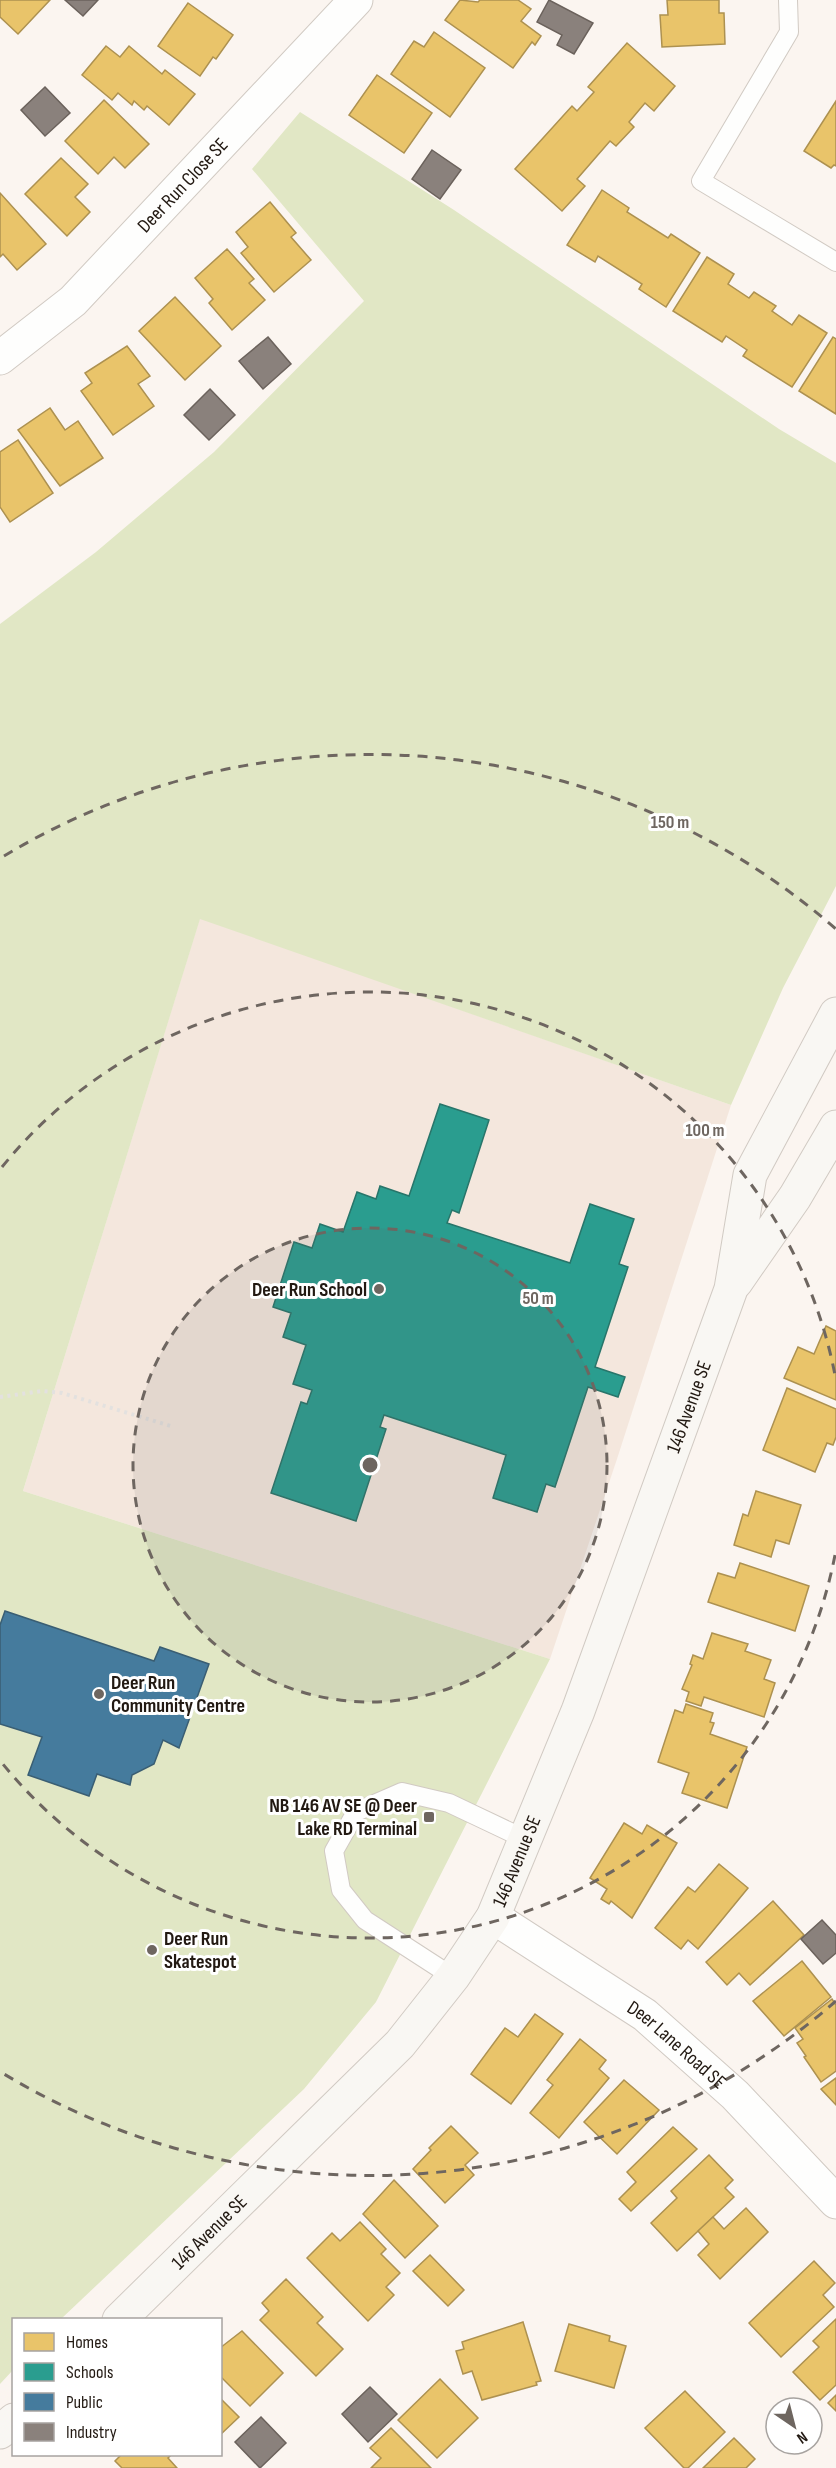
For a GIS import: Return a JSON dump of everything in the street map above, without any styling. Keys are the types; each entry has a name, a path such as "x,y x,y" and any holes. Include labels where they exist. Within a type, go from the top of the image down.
{"street":[{"name":"Deer Run Close SE","path":"0,358 73,301 356,0"},
{"name":"146 Avenue SE","path":"120,2318 400,2044 453,1977 493,1917 527,1840 578,1711 731,1289 750,1175 836,1014"},
{"name":"146 Avenue SE","path":"731,1289 795,1197 836,1127"},
{"name":"Deer Lane Road SE","path":"493,1917 645,2016 735,2095 835,2199"},
{"path":"0,2432 12,2422"}],"lane":[{"path":"788,0 789,32 701,181 836,262"},
{"path":"453,1977 365,1920 341,1890 334,1851 356,1812 402,1792 449,1803 527,1840"}],"path":[{"path":"0,1397 42,1391 62,1393 174,1427"}],"shaded area":[{"name":"Deer Run School","path":"200,918 731,1105 550,1659 23,1491"}],"green space":[{"path":"300,112 454,210 779,429 836,463 836,886 783,988 731,1105 200,919 23,1491 550,1659 376,2002 304,2089 62,2318 12,2318 12,2371 0,2384 0,624 96,552 214,452 364,301 252,169"}],"building: Homes":[{"path":"0,0 50,0 18,34 0,17"},
{"path":"460,0 478,2 480,0 518,0 531,9 521,21 541,36 535,45 532,42 513,68 445,20"},
{"path":"667,0 719,0 719,13 724,13 725,44 662,47 660,15 668,15"},
{"path":"188,3 233,35 216,59 213,57 200,76 158,46"},
{"path":"434,32 485,68 450,117 391,74 414,41 424,47"},
{"path":"627,43 675,86 654,111 645,103 629,122 634,127 616,146 610,141 577,179 585,186 562,211 515,169 572,106 577,111 594,92 588,87"},
{"path":"106,46 120,57 129,46 162,74 165,70 195,94 169,125 147,106 144,110 134,101 132,105 118,93 112,100 82,75"},
{"path":"377,75 432,113 404,153 349,115"},
{"path":"104,100 149,144 125,168 114,157 98,174 65,141"},
{"path":"836,101 836,166 831,168 804,151"},
{"path":"61,158 88,184 75,197 90,212 67,236 25,194"},
{"path":"602,190 629,208 627,212 668,238 671,234 700,253 666,307 639,289 642,284 598,256 595,262 567,245"},
{"path":"0,193 46,244 17,270 3,254 0,257"},
{"path":"270,202 296,233 291,237 311,260 274,292 241,253 248,247 236,232"},
{"path":"227,249 254,279 249,283 265,300 232,330 209,303 213,299 195,278"},
{"path":"707,257 734,274 728,284 749,298 754,292 776,306 772,311 792,325 799,315 827,333 792,387 743,356 747,350 726,336 722,342 673,311"},
{"path":"175,297 221,346 185,380 139,331"},
{"path":"833,337 836,339 836,414 799,391"},
{"path":"127,346 150,376 138,384 154,406 113,435 81,391 92,383 85,373"},
{"path":"50,408 65,430 78,421 103,458 60,486 18,430"},
{"path":"18,440 53,493 10,522 0,507 0,452"},
{"path":"826,1326 836,1331 836,1400 784,1378 798,1347 814,1354"},
{"path":"787,1388 836,1409 836,1437 833,1445 827,1443 815,1472 763,1450"},
{"path":"756,1491 801,1505 789,1544 776,1540 771,1557 734,1545 743,1514 748,1516"},
{"path":"740,1563 809,1586 795,1631 708,1602 718,1573 735,1578"},
{"path":"712,1633 748,1644 745,1651 771,1660 764,1679 775,1683 764,1717 704,1697 701,1706 686,1701 689,1692 682,1689 692,1665 690,1664 693,1655 703,1659"},
{"path":"686,1704 713,1713 710,1722 714,1723 710,1734 747,1747 727,1808 682,1793 689,1773 658,1762 675,1710 683,1713"},
{"path":"624,1823 642,1834 647,1825 677,1843 632,1918 611,1901 609,1904 601,1899 607,1889 590,1878"},
{"path":"719,1864 748,1888 698,1949 688,1940 681,1949 655,1928 688,1887 695,1892"},
{"path":"773,1901 804,1935 750,1985 739,1973 727,1985 706,1962"},
{"path":"802,1961 831,1997 784,2036 753,2001"},
{"path":"832,1999 836,2005 836,2071 821,2082 797,2043 803,2039 795,2028"},
{"path":"535,2014 563,2034 511,2104 471,2074 505,2028 518,2037"},
{"path":"580,2039 606,2060 599,2069 609,2078 559,2138 530,2113 553,2085 547,2080"},
{"path":"836,2078 836,2105 821,2089"},
{"path":"624,2080 659,2110 617,2154 584,2122"},
{"path":"451,2126 478,2153 465,2165 474,2175 445,2203 413,2169 431,2150 429,2148"},
{"path":"673,2127 697,2149 631,2211 619,2199 636,2182 627,2172"},
{"path":"709,2155 733,2180 725,2188 734,2197 677,2251 651,2223 677,2198 671,2191"},
{"path":"394,2180 438,2226 405,2258 363,2214"},
{"path":"746,2208 768,2232 720,2279 698,2255 709,2244 698,2231 713,2217 724,2229"},
{"path":"360,2222 386,2249 381,2254 400,2273 386,2287 394,2295 368,2321 307,2258 332,2233 340,2241"},
{"path":"430,2255 464,2290 448,2306 413,2271"},
{"path":"814,2261 835,2283 823,2295 834,2307 781,2357 749,2323"},
{"path":"286,2279 323,2317 317,2323 343,2349 316,2376 260,2320 269,2311 262,2303"},
{"path":"836,2319 836,2385 824,2396 816,2396 793,2372 819,2347 813,2341"},
{"path":"523,2322 541,2381 536,2382 537,2385 482,2400 472,2371 463,2374 456,2351 464,2349 462,2342"},
{"path":"569,2324 610,2336 609,2341 626,2346 614,2388 555,2371"},
{"path":"242,2331 283,2373 250,2406 222,2378 222,2346"},
{"path":"440,2379 478,2418 437,2458 398,2420"},
{"path":"685,2391 725,2432 688,2468 684,2468 645,2428"},
{"path":"836,2395 836,2411 828,2403"},
{"path":"222,2400 239,2417 222,2433"},
{"path":"391,2428 431,2468 371,2468 381,2458 370,2448"},
{"path":"734,2438 755,2459 746,2468 703,2468"},
{"path":"120,2456 170,2456 168,2458 177,2468 122,2468 115,2461"}],"building: Schools":[{"path":"440,1104 489,1120 459,1213 452,1210 447,1223 570,1263 590,1204 634,1219 619,1264 628,1267 595,1367 625,1377 618,1397 588,1387 555,1487 546,1484 537,1512 493,1498 506,1455 384,1415 380,1427 386,1429 356,1521 271,1493 301,1402 307,1404 312,1390 293,1384 306,1345 283,1337 291,1313 273,1307 294,1242 312,1248 320,1224 343,1232 357,1192 376,1199 380,1186 409,1196"}],"building: Public":[{"name":"Deer Run Community Centre","path":"5,1611 154,1661 160,1647 209,1664 179,1748 163,1740 154,1764 132,1775 130,1785 97,1774 89,1796 28,1775 42,1737 0,1724 0,1625"}],"building: Industry":[{"path":"65,0 98,0 83,16"},
{"path":"549,0 593,23 574,54 557,45 562,35 537,22"},
{"path":"45,87 70,113 45,136 21,110"},
{"path":"432,150 461,170 440,199 412,179"},
{"path":"268,337 291,364 263,389 239,361"},
{"path":"210,389 235,415 209,440 184,415"},
{"path":"822,1920 836,1935 836,1953 823,1964 801,1939"},
{"path":"370,2387 397,2414 368,2442 342,2414"},
{"path":"261,2417 286,2443 260,2468 235,2442"}],"place":[{"name":"Deer Run School","path":"379,1289"},
{"name":"Deer Run Community Centre","path":"99,1694"},
{"name":"NB 146 AV SE @ Deer Lake RD Terminal","path":"429,1817"},
{"name":"Deer Run Skatespot","path":"152,1950"}]}
